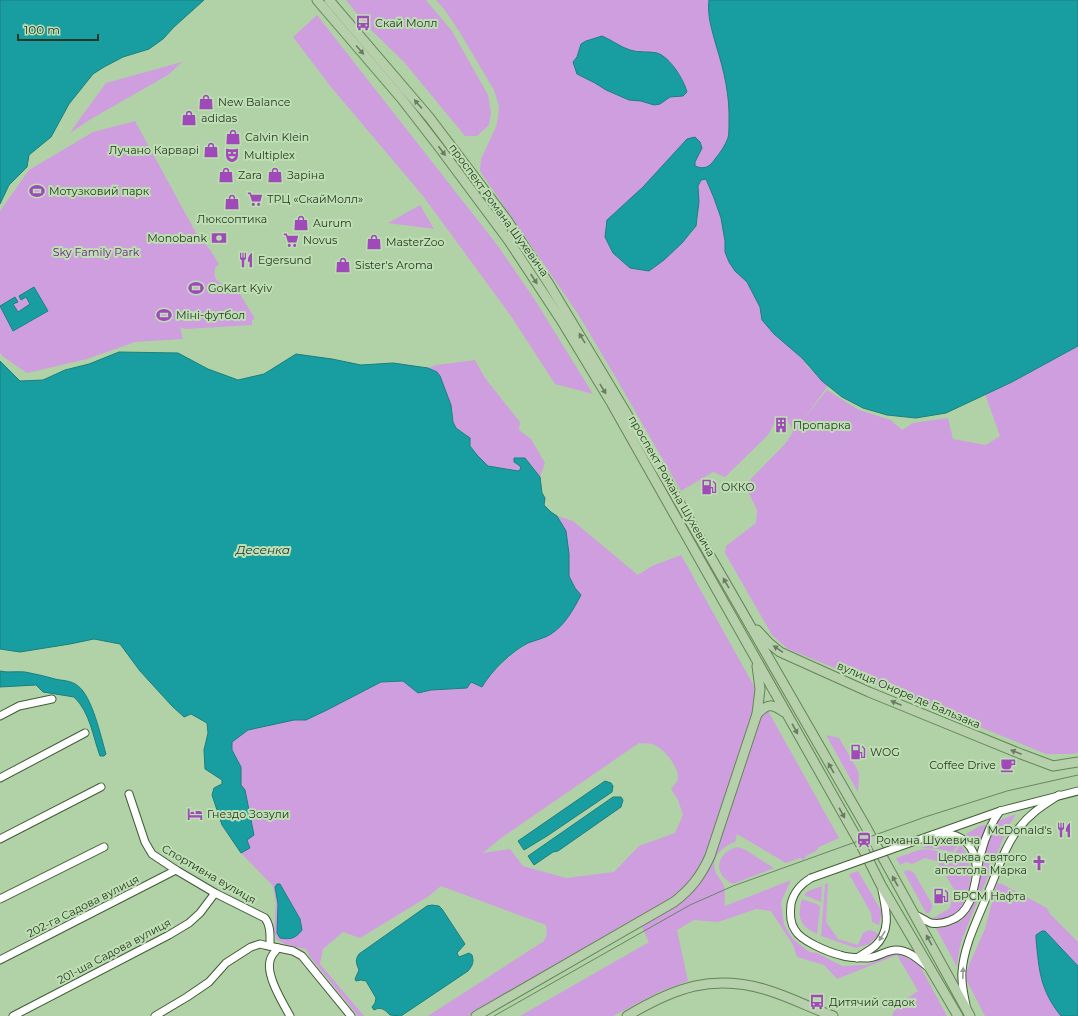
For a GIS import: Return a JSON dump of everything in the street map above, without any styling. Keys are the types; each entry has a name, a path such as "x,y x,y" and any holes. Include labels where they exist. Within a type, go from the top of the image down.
{"main road":[{"name":"проспект Романа Шухевича","path":"317,0 338,17 429,117 518,236 622,403 915,915 969,1014"},
{"name":"проспект Романа Шухевича","path":"329,0 338,17 496,223 561,320 612,404 862,847 881,885 958,1016"},
{"name":"вулиця Оноре де Бальзака","path":"745,617 769,643 780,652 869,692 1053,766 1078,762"},
{"path":"476,1016 674,902 692,886 704,870 710,856 757,714 760,689 756,659"},
{"path":"757,714 763,708 770,705 775,706 787,715"},
{"path":"627,1016 664,996 680,990 697,985 732,983 747,984 768,990 833,1016"}],"street":[{"path":"0,716 19,706 52,699"},
{"path":"0,778 85,733"},
{"path":"0,840 101,787"},
{"path":"930,968 912,955 902,951 889,951 869,958 857,958 839,955 820,948 804,939 795,931 791,922 791,903 798,888 811,878 932,834 1000,811 1078,791"},
{"name":"Спортивна вулиця","path":"129,794 148,848 152,854 215,893 265,918 269,927 270,946"},
{"path":"969,1014 964,992 962,973 964,959 968,945 999,868 1012,838 1022,824 1035,811 1059,795"},
{"path":"915,915 930,923 947,922 958,917 966,909 974,889 981,853 992,822 1000,811"},
{"path":"932,834 951,833 969,844 976,860 977,871"},
{"path":"0,899 104,847"},
{"name":"202-га Садова вулиця","path":"0,960 176,870"},
{"path":"857,958 874,947 886,930 887,918 881,885"},
{"name":"201-ша Садова вулиця","path":"12,1016 169,935 189,923 200,913 215,893"},
{"path":"155,1016 209,982 226,963 245,950 260,944 292,951 302,956 351,1016"},
{"path":"278,948 272,955 270,962 271,976 280,998 290,1016"}],"green space":[{"path":"346,0 426,0 452,31 488,95 491,112 489,125 477,136 465,136 404,62 368,27"},
{"path":"436,0 709,0 710,23 724,74 727,93 729,127 727,141 721,152 709,166 701,168 695,166 697,157 643,187 607,220 664,260 694,230 698,221 699,185 701,180 706,179 721,218 725,241 725,252 735,271 747,281 760,307 762,320 774,334 802,358 808,367 828,386 803,420 827,390 859,410 891,420 902,430 913,423 948,418 953,439 986,445 1000,436 985,394 1012,382 1078,346 1078,753 1046,754 788,649 772,635 725,553 726,546 756,523 757,510 745,485 785,444 793,432 790,425 784,417 775,419 768,435 725,477 713,472 681,491 578,314 480,171 481,159 496,127 499,106 494,90 459,31"},
{"path":"317,15 498,246 533,297 593,394 555,384 511,316 423,196 331,87 293,37"},
{"path":"182,62 168,75 91,119 70,133 106,83"},
{"name":"Sky Family Park","path":"135,121 196,233 211,251 219,264 215,268 216,279 221,283 237,289 255,319 252,320 252,325 185,329 180,327 183,339 135,342 87,359 27,373 0,353 0,211 29,170 93,132"},
{"path":"420,205 434,229 388,223"},
{"path":"475,360 485,378 520,422 519,430 531,439 545,463 540,477 531,465 514,462 520,466 521,469 518,471 497,468 486,464 475,453 466,434 456,428 453,422 451,405 437,372 428,368 436,365"},
{"path":"557,516 573,521 638,575 652,566 681,555 754,686 755,702 753,713 723,809 727,821 762,714 768,711 839,838 819,847 816,851 806,856 804,860 800,858 786,863 737,834 735,842 726,846 716,856 714,865 717,876 724,886 725,906 791,880 781,902 784,925 793,939 809,952 817,953 842,966 866,965 897,953 919,964 947,1016 892,1016 897,1005 918,991 897,955 837,979 824,965 797,957 793,945 771,911 756,909 718,922 694,920 677,930 688,981 659,992 613,1016 520,1016 649,942 637,917 468,1016 428,1016 544,941 547,934 546,925 441,886 429,896 360,938 343,932 323,949 320,964 364,1016 358,1016 310,957 306,949 287,945 277,940 274,932 276,903 273,886 241,853 250,848 247,840 241,785 241,767 232,750 232,742 248,730 294,720 306,720 381,682 403,681 418,693 431,690 467,688 471,682 482,686 487,678 511,655 527,644 551,634 567,619 575,588 569,576 569,554 561,521","holes":["639,743 652,744 661,749 670,758 676,768 678,778 671,789 678,800 683,815 675,833 639,846 614,872 566,878 523,866 510,849 483,853 501,838"]},
{"path":"826,735 839,738 856,767 859,774 858,792"},
{"path":"1016,814 1008,827 993,863 984,856 996,824 998,821"},
{"path":"987,825 979,847 975,841 966,834 980,826"},
{"path":"947,841 958,844 953,852 921,848 940,842"},
{"path":"960,845 965,851 970,868 969,888 963,905 958,911 949,917 932,919 950,908 952,899 958,896 937,861 925,858 912,864 906,862 900,865 896,858 919,850 928,849 954,855"},
{"path":"737,847 744,849 774,868 733,884 726,880 722,875 719,864 725,854"},
{"path":"983,858 992,866 962,939 957,967 936,928 950,926 960,921 968,913 976,894"},
{"path":"906,870 914,873 932,904 932,908 929,913 926,913 904,872"},
{"path":"858,871 882,912 879,925 872,922 871,913 849,874"},
{"path":"828,883 826,922 838,939 858,945 863,933 869,930 876,932 878,935 869,944 856,948 821,936 825,884"},
{"path":"997,883 1004,885 1047,908 1050,914 1078,942 1078,1016 985,1016 965,977 985,929"},
{"path":"822,886 821,902 804,895 808,891"},
{"path":"802,899 819,905 820,908 817,934 806,928 801,920 800,905"}],"water":[{"path":"0,0 204,0 163,39 149,49 123,57 93,74 69,104 51,137 29,155 27,167 9,185 0,204"},
{"path":"709,0 1078,0 1078,346 1012,382 946,413 916,418 887,415 863,408 842,397 822,381 802,358 774,334 762,320 760,307 747,282 735,271 725,252 725,241 721,218 706,179 701,180 698,186 699,202 696,226 682,243 664,260 649,271 630,268 613,253 605,237 607,220 643,187 687,139 695,137 700,142 702,148 695,162 695,166 704,168 713,162 728,138 729,113 727,93 724,74 710,23"},
{"path":"602,36 630,50 654,52 662,55 676,70 683,81 687,92 683,96 670,97 660,104 654,105 641,101 629,100 606,90 577,74 573,62 577,57 581,44"},
{"path":"34,287 48,311 13,331 0,306 15,297 18,302 13,304 18,312 30,304 26,297 21,300 19,296"},
{"name":"Десенка","path":"119,352 178,353 208,369 238,380 264,374 296,354 361,365 393,363 428,368 437,372 451,405 453,422 456,428 470,438 470,446 477,455 488,466 518,471 521,469 520,466 514,462 514,458 525,458 540,477 542,493 545,498 544,505 557,516 566,531 569,554 569,576 575,588 581,595 572,612 565,622 549,635 528,643 509,656 496,668 482,687 471,682 467,688 431,690 418,693 403,681 381,682 306,720 294,720 248,730 232,742 232,750 241,767 241,785 245,790 254,835 247,840 250,848 241,853 222,825 212,795 214,788 222,784 222,780 205,769 204,750 208,733 207,723 191,714 184,717 140,671 120,644 94,639 20,652 0,649 0,361 20,381 43,380 65,370 89,364"},
{"path":"0,671 25,672 70,682 78,686 88,698 92,707 106,754 104,756 100,756 84,710 74,697 43,692 36,685 0,687"},
{"path":"605,781 611,783 613,786 612,792 524,850 518,841"},
{"path":"613,797 621,797 623,800 621,807 558,851 553,852 534,865 528,856"},
{"path":"277,884 280,884 300,919 302,930 293,938 280,938 277,933 278,904 275,887"},
{"path":"427,906 439,906 442,909 465,944 457,953 459,957 469,953 472,955 473,963 471,967 468,971 401,1016 390,1015 385,1010 381,1009 374,1010 372,1007 376,998 366,981 356,981 355,979 359,970 356,962 359,954"},
{"path":"1042,931 1045,931 1078,966 1078,1016 1061,1016 1045,988 1038,960 1036,939 1036,935"}],"tram line":[{"path":"494,1016 690,905 733,886 925,817 1007,791 1078,775"}],"place":[{"name":"Скай Молл","path":"363,23"},
{"name":"New Balance","path":"206,102"},
{"name":"adidas","path":"189,118"},
{"name":"Calvin Klein","path":"233,137"},
{"name":"Лучано Карварі","path":"211,150"},
{"name":"Multiplex","path":"232,155"},
{"name":"Zara","path":"226,175"},
{"name":"Заріна","path":"275,175"},
{"name":"Мотузковий парк","path":"37,191"},
{"name":"ТРЦ «СкайМолл»","path":"255,199"},
{"name":"Люксоптика","path":"232,202"},
{"name":"Aurum","path":"301,223"},
{"name":"Monobank","path":"219,238"},
{"name":"Novus","path":"291,240"},
{"name":"MasterZoo","path":"374,242"},
{"name":"Egersund","path":"246,260"},
{"name":"Sister's Aroma","path":"343,265"},
{"name":"GoKart Kyiv","path":"196,288"},
{"name":"Міні-футбол","path":"164,315"},
{"name":"Пропарка","path":"781,425"},
{"name":"ОККО","path":"709,487"},
{"name":"WOG","path":"858,752"},
{"name":"Coffee Drive","path":"1008,765"},
{"name":"Гнездо Зозули","path":"195,814"},
{"name":"McDonald's","path":"1064,830"},
{"name":"Романа Шухевича","path":"864,840"},
{"name":"Церква святого апостола Марка","path":"1039,863"},
{"name":"БРСМ Нафта","path":"941,896"},
{"name":"Дитячий садок","path":"817,1002"}]}
